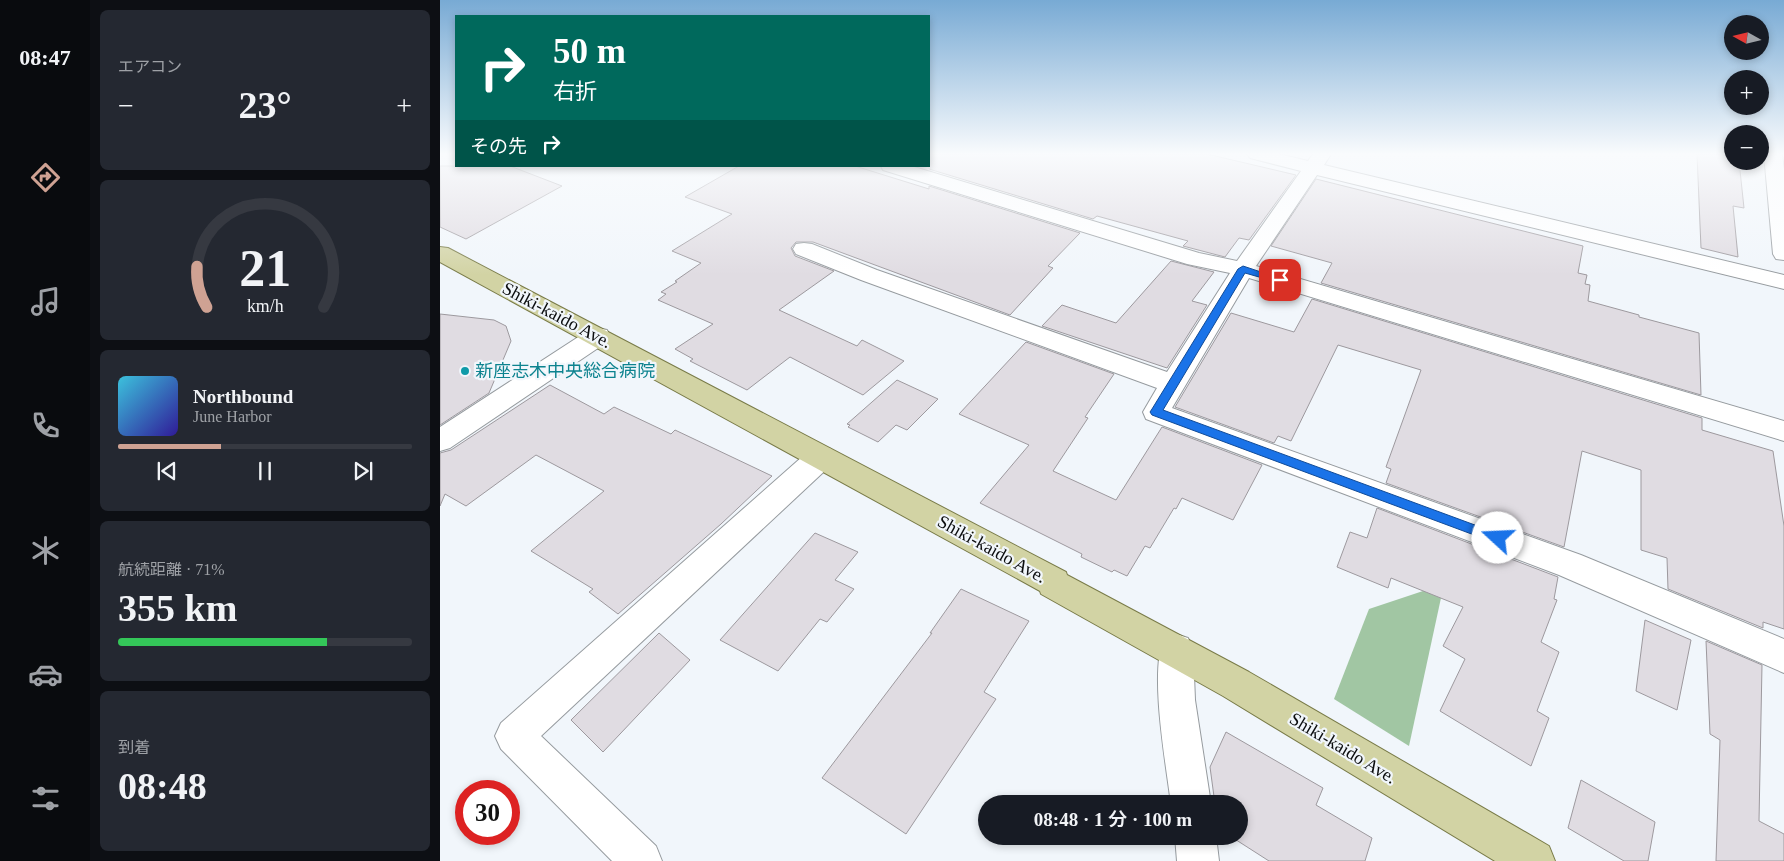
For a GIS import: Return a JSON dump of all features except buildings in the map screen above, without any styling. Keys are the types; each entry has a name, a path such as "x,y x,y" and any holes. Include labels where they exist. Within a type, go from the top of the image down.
{"main road":[{"name":"Shiki-kaido Ave.","path":"440,253 598,336 1176,650 1534,861"}],"street":[{"path":"982,194 1195,259 1243,269 1784,431"},
{"path":"1295,194 1243,269 1156,412 1570,565 1784,656"},
{"path":"1446,194 1784,282"},
{"path":"1777,194 1784,254"},
{"path":"804,249 868,275 1173,384"},
{"path":"440,441 598,336"},
{"path":"641,861 514,736 821,457"},
{"path":"1176,650 1177,700 1190,795"},
{"path":"1196,845 1198,861"}],"green space":[{"path":"1444,584 1409,746 1334,699 1369,609"}],"place":[{"name":"新座志木中央総合病院","path":"465,371"}],"route":[{"path":"1280,280 1243,269 1156,412 1498,538"}]}
